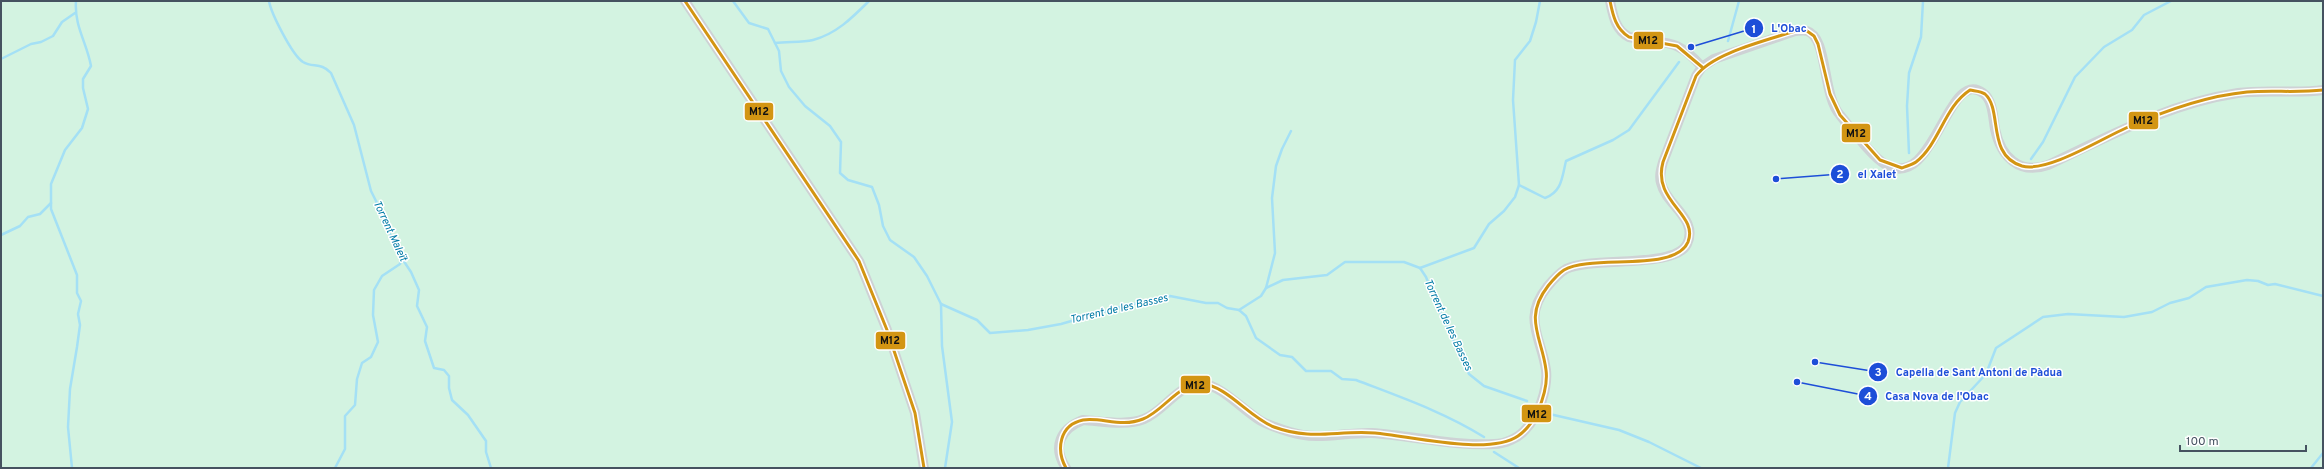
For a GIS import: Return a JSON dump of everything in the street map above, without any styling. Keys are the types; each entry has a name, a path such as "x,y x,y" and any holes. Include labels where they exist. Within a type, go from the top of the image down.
{"street":[{"path":"685,1 860,262 887,330 915,413 924,468"},
{"path":"1610,1 1615,21 1623,34 1636,39 1672,42 1680,46 1702,67"},
{"path":"1066,468 1058,453 1058,444 1061,436 1076,423 1083,420 1139,421 1153,415 1185,388 1202,384 1222,393 1261,421 1292,433 1330,436 1369,433 1474,444 1496,444 1520,435 1536,414 1545,390 1546,369 1533,322 1535,309 1549,286 1565,270 1584,263 1668,258 1681,252 1686,246 1689,238 1687,223 1662,188 1660,176 1663,162 1696,76 1702,67 1714,59 1795,31 1807,31 1815,36 1819,43 1832,106 1881,161 1886,165 1897,167 1909,166 1921,159 1955,102 1963,93 1972,90 1977,90 1986,96 1992,110 1996,136 2009,159 2019,167 2034,169 2048,165 2146,118 2207,100 2252,92 2323,90"}],"green space":[{"path":"1,1 2323,1 2323,468 1,468"}],"waterway":[{"path":"72,468 68,427 70,389 80,325 78,314 81,301 77,293 77,275 51,209 51,184 65,150 82,128 88,109 83,88 83,79 91,66 77,18 76,1"},
{"name":"Torrent Maleït","path":"269,1 283,33 298,58 307,64 324,67 331,73 354,125 371,191 383,215 387,230 398,246 401,257 411,272 419,290 417,306 427,327 425,341 434,368 444,370 449,376 449,388 452,400 468,415 486,441 486,452 491,468"},
{"path":"733,1 749,23 768,29 779,51 781,71 789,87 805,106 830,126 841,142 840,173 848,180 872,187 879,205 883,226 890,240 914,257 927,276 941,304 942,346 952,422 945,468"},
{"path":"775,43 808,41 829,34 843,25 869,1"},
{"path":"1420,268 1474,248 1489,224 1504,211 1515,197 1519,185 1513,100 1515,60 1530,41 1536,22 1540,1"},
{"path":"1728,41 1739,1"},
{"path":"1909,153 1907,106 1909,73 1921,37 1923,1"},
{"path":"2031,159 2043,142 2075,77 2104,47 2132,30 2144,15 2171,1"},
{"path":"1,59 31,44 41,42 53,36 62,22 75,13"},
{"path":"1519,185 1545,198 1555,192 1562,178 1566,161 1613,140 1629,130 1679,62"},
{"path":"1266,288 1275,253 1272,198 1276,166 1291,131"},
{"path":"1,235 20,226 28,217 40,214 51,203"},
{"path":"335,468 345,449 345,416 355,405 357,379 362,363 371,357 378,342 373,315 374,290 382,276 400,264 401,257"},
{"name":"Torrent de les Basses","path":"941,304 977,320 990,333 1028,330 1061,324 1120,307 1170,296 1206,303 1218,303 1227,308 1239,310 1261,296 1266,288 1283,280 1327,275 1345,262 1404,262 1420,268 1426,277 1439,310 1469,374 1484,386 1527,401"},
{"path":"1948,468 1955,413 1960,402 1986,374 1996,348 2043,317 2068,314 2124,317 2152,312 2170,303 2189,298 2206,287 2247,280 2258,281 2268,285 2275,284 2323,296"},
{"path":"1239,310 1246,316 1256,338 1280,355 1292,357 1306,371 1331,371 1342,379 1356,380 1438,412 1484,437"},
{"name":"Torrent de les Basses","path":"1545,413 1619,430 1649,442 1701,468"},
{"path":"1494,452 1519,468"},
{"path":"2311,468 2323,453"}],"transit line":[{"name":"M12","path":"685,1 859,261 887,330 915,413 924,468"},
{"name":"M12","path":"1610,1 1618,26 1629,37 1677,46 1702,67"},
{"name":"M12","path":"1066,468 1061,454 1062,439 1064,433 1075,423 1090,419 1127,423 1135,422 1151,415 1186,388 1193,385 1202,384 1220,390 1265,423 1274,427 1300,433 1324,434 1361,432 1469,445 1505,442 1518,436 1527,428 1534,418 1545,391 1546,370 1535,318 1541,297 1548,286 1564,270 1577,265 1650,260 1667,257 1680,251 1688,242 1690,232 1687,223 1669,198 1661,176 1663,162 1696,76 1704,68 1727,54 1795,31 1807,31 1814,36 1818,44 1830,94 1840,115 1880,160 1902,168 1916,162 1924,154 1954,106 1961,97 1970,90 1985,94 1990,101 1999,143 2004,152 2011,160 2022,166 2033,167 2059,160 2140,122 2170,110 2200,101 2247,92 2323,90"}],"place":[{"name":"L'Obac","path":"1691,47"},
{"name":"el Xalet","path":"1776,179"},
{"name":"Capella de Sant Antoni de Pàdua","path":"1815,362"},
{"name":"Casa Nova de l'Obac","path":"1797,382"}]}
